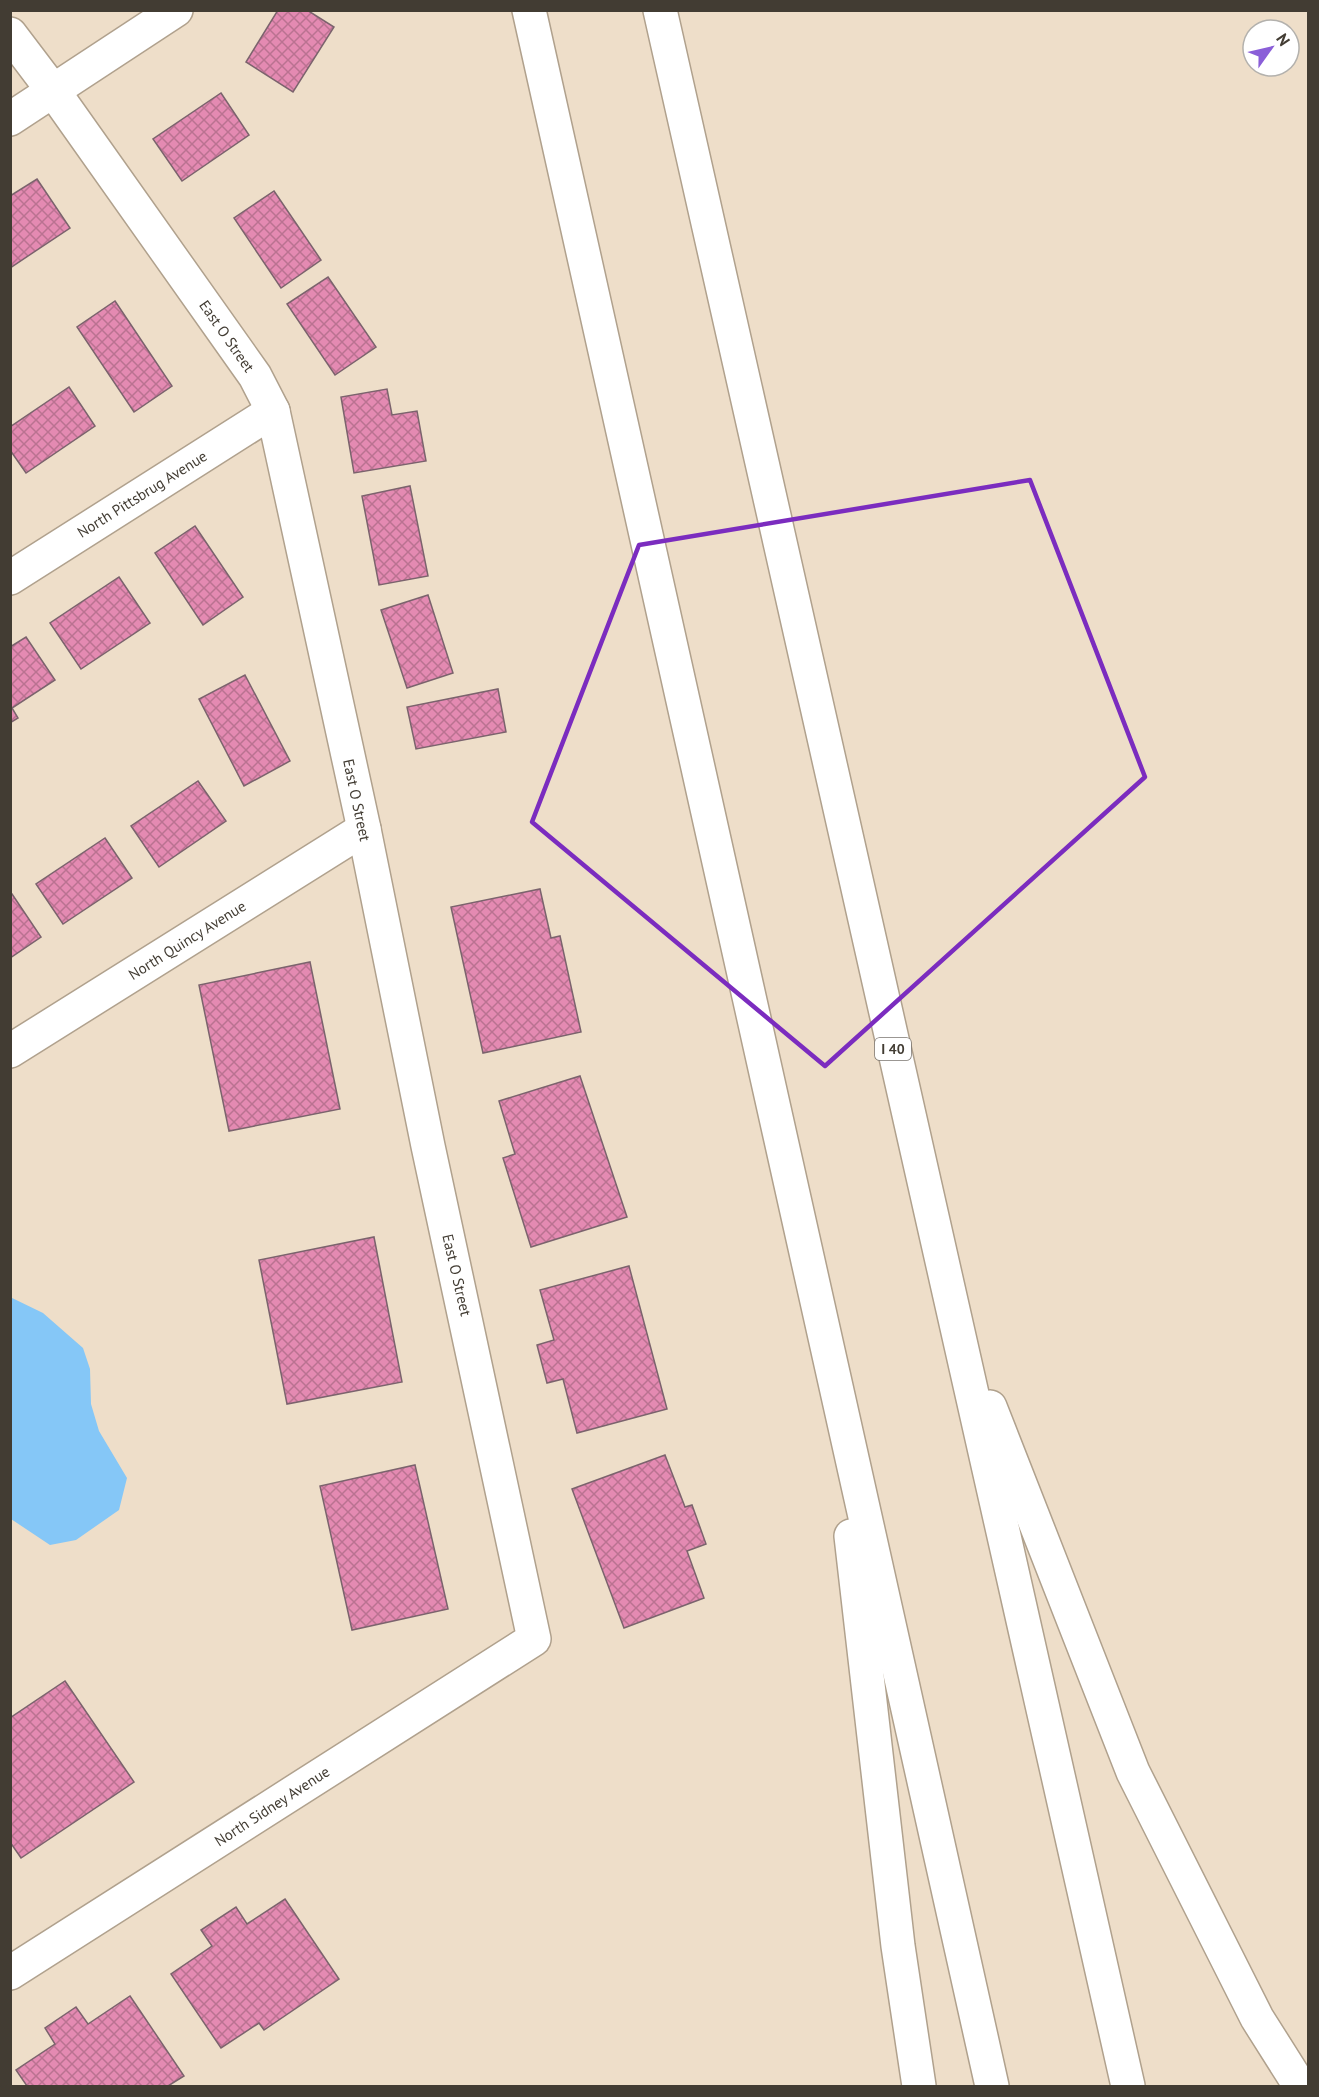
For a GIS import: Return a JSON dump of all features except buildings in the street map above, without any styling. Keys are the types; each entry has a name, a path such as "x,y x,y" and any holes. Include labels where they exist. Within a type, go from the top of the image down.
{"main road":[{"path":"10,119 176,10"},
{"path":"529,10 992,2086"},
{"name":"I 40","path":"660,10 1128,2086"},
{"name":"East O Street","path":"10,34 54,92 255,376 273,411 364,829 428,1146 534,1639"},
{"name":"North Pittsbrug Avenue","path":"10,578 273,411"},
{"name":"North Quincy Avenue","path":"10,1051 364,829"},
{"path":"951,1306 1133,1772 1257,2018 1300,2086"},
{"path":"831,1359 898,1946 919,2086"},
{"name":"North Sidney Avenue","path":"10,1973 534,1639"}],"highlighted area":[{"path":"1030,480 1145,777 825,1066 532,822 639,545"}],"water":[{"path":"10,1297 43,1313 83,1348 90,1369 91,1404 99,1431 127,1478 119,1510 76,1540 50,1545 11,1519"}]}
